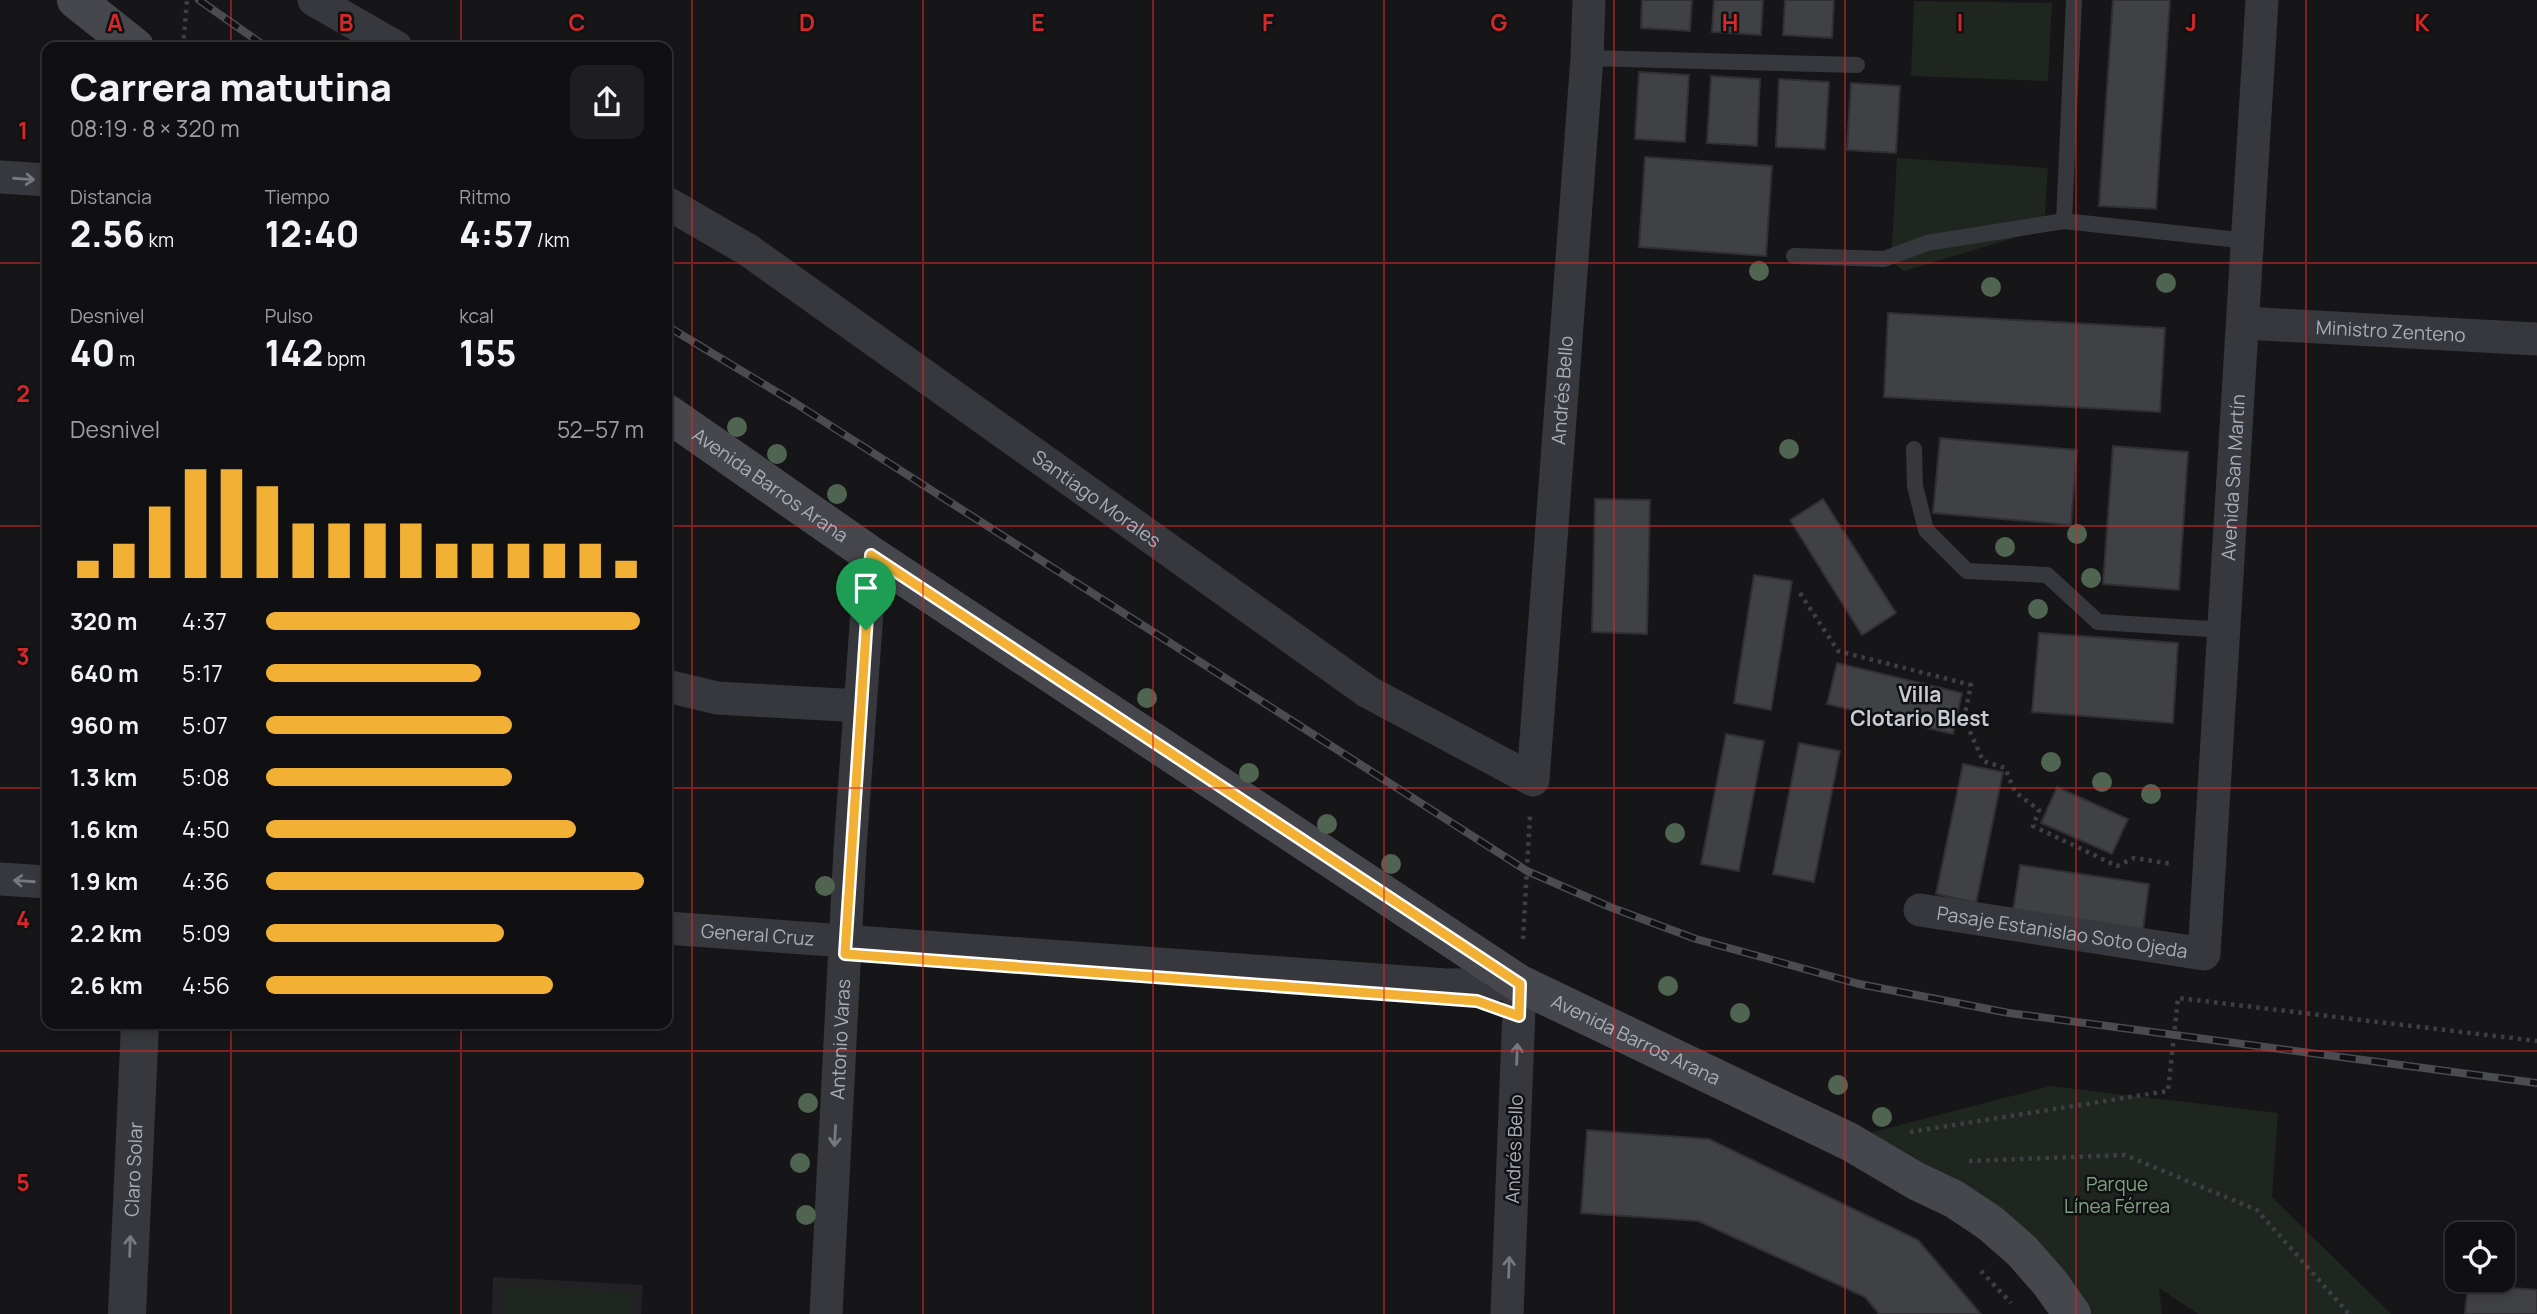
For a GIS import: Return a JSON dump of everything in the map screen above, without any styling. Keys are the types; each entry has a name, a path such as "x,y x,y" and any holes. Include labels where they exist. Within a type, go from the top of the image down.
{"main road":[{"path":"76,0 129,42"},
{"name":"Avenida Barros Arana","path":"672,416 871,555 1520,984 1850,1142 1916,1181 1954,1199 1990,1223 2029,1259 2071,1314"}],"street":[{"path":"314,0 388,42"},
{"name":"Andrés Bello","path":"1533,780 1587,58 1588,0"},
{"name":"Avenida San Martín","path":"2204,954 2262,0"},
{"path":"0,177 42,180"},
{"name":"Santiago Morales","path":"672,206 748,250 1368,692 1533,780"},
{"name":"Ministro Zenteno","path":"2244,323 2537,338"},
{"name":"Antonio Varas","path":"826,1314 846,941 871,555"},
{"path":"672,687 717,698 860,706"},
{"path":"0,879 42,882"},
{"name":"Pasaje Estanislao Soto Ojeda","path":"1920,909 2204,954"},
{"name":"General Cruz","path":"672,928 1432,984 1520,984"},
{"name":"Andrés Bello","path":"1507,1314 1520,984"},
{"name":"Claro Solar","path":"127,1314 139,1029"}],"lane":[{"path":"2064,221 2074,0"},
{"path":"1587,58 1857,65"},
{"path":"1794,256 1884,259 1927,243 2064,221 2248,241"},
{"path":"1914,449 1915,486 1926,530 1967,571 2047,575 2098,622 2225,630"}],"path":[{"path":"183,42 187,0"},
{"path":"1800,593 1838,651 1971,685 1964,718 1983,761 2005,768 2015,792 2039,810 2034,827 2117,866 2134,858 2177,865"},
{"path":"1520,984 1533,780"},
{"path":"1850,1142 2168,1091 2178,998 2537,1041"},
{"path":"1964,1161 2125,1156 2257,1210 2349,1314"},
{"path":"1974,1264 2021,1313"}],"shaded area":[{"path":"493,1277 643,1285 641,1314 492,1314"}],"green space":[{"path":"1914,1 2052,3 2048,81 1911,76"},
{"path":"1897,158 2048,168 2044,229 1904,271 1891,261"},
{"name":"Parque Línea Férrea","path":"2050,1086 2278,1113 2272,1197 2391,1314 2198,1314 2159,1288 2162,1314 2079,1314 1850,1138"},
{"path":"505,1286 633,1292 632,1314 504,1314"}],"building":[{"path":"1642,0 1692,0 1690,31 1641,28"},
{"path":"1714,0 1763,0 1761,35 1712,32"},
{"path":"1785,0 1834,0 1832,38 1783,35"},
{"path":"2113,0 2170,0 2156,209 2099,206"},
{"path":"1639,72 1689,75 1685,142 1635,139"},
{"path":"1711,76 1760,79 1757,146 1707,143"},
{"path":"1779,79 1829,82 1825,149 1776,147"},
{"path":"1851,83 1900,86 1896,153 1847,150"},
{"path":"1645,157 1772,166 1766,256 1639,247"},
{"path":"1888,313 2165,328 2160,412 1884,397"},
{"path":"1940,438 2077,450 2071,525 1933,513"},
{"path":"2113,446 2188,452 2179,590 2103,584"},
{"path":"1595,499 1650,500 1647,634 1592,632"},
{"path":"1823,499 1896,613 1862,635 1790,520"},
{"path":"1754,575 1792,581 1771,710 1734,703"},
{"path":"2039,633 2178,643 2173,723 2032,712"},
{"path":"1837,663 1962,693 1953,734 1827,704"},
{"path":"1726,734 1764,741 1739,871 1701,864"},
{"path":"1799,743 1840,751 1814,882 1773,874"},
{"path":"1963,764 2003,772 1976,903 1936,894"},
{"path":"2057,787 2128,819 2112,854 2041,823"},
{"path":"2020,865 2149,884 2143,930 2013,911"},
{"path":"1587,1130 1709,1139 1918,1240 1981,1314 1879,1314 1865,1297 1698,1221 1581,1213"},
{"path":"2515,1288 2537,1290 2537,1314 2465,1314 2467,1292 2515,1292"}],"railway":[{"path":"199,0 259,42"},
{"path":"672,329 795,403 1527,871 1610,907 1696,939 1859,984 2009,1013 2537,1083"}],"district":[{"name":"Villa Clotario Blest","path":"1920,707"}],"route":[{"path":"871,555 1520,984 1519,1016 1477,1001 845,954 849,849 866,630 871,555"}]}
